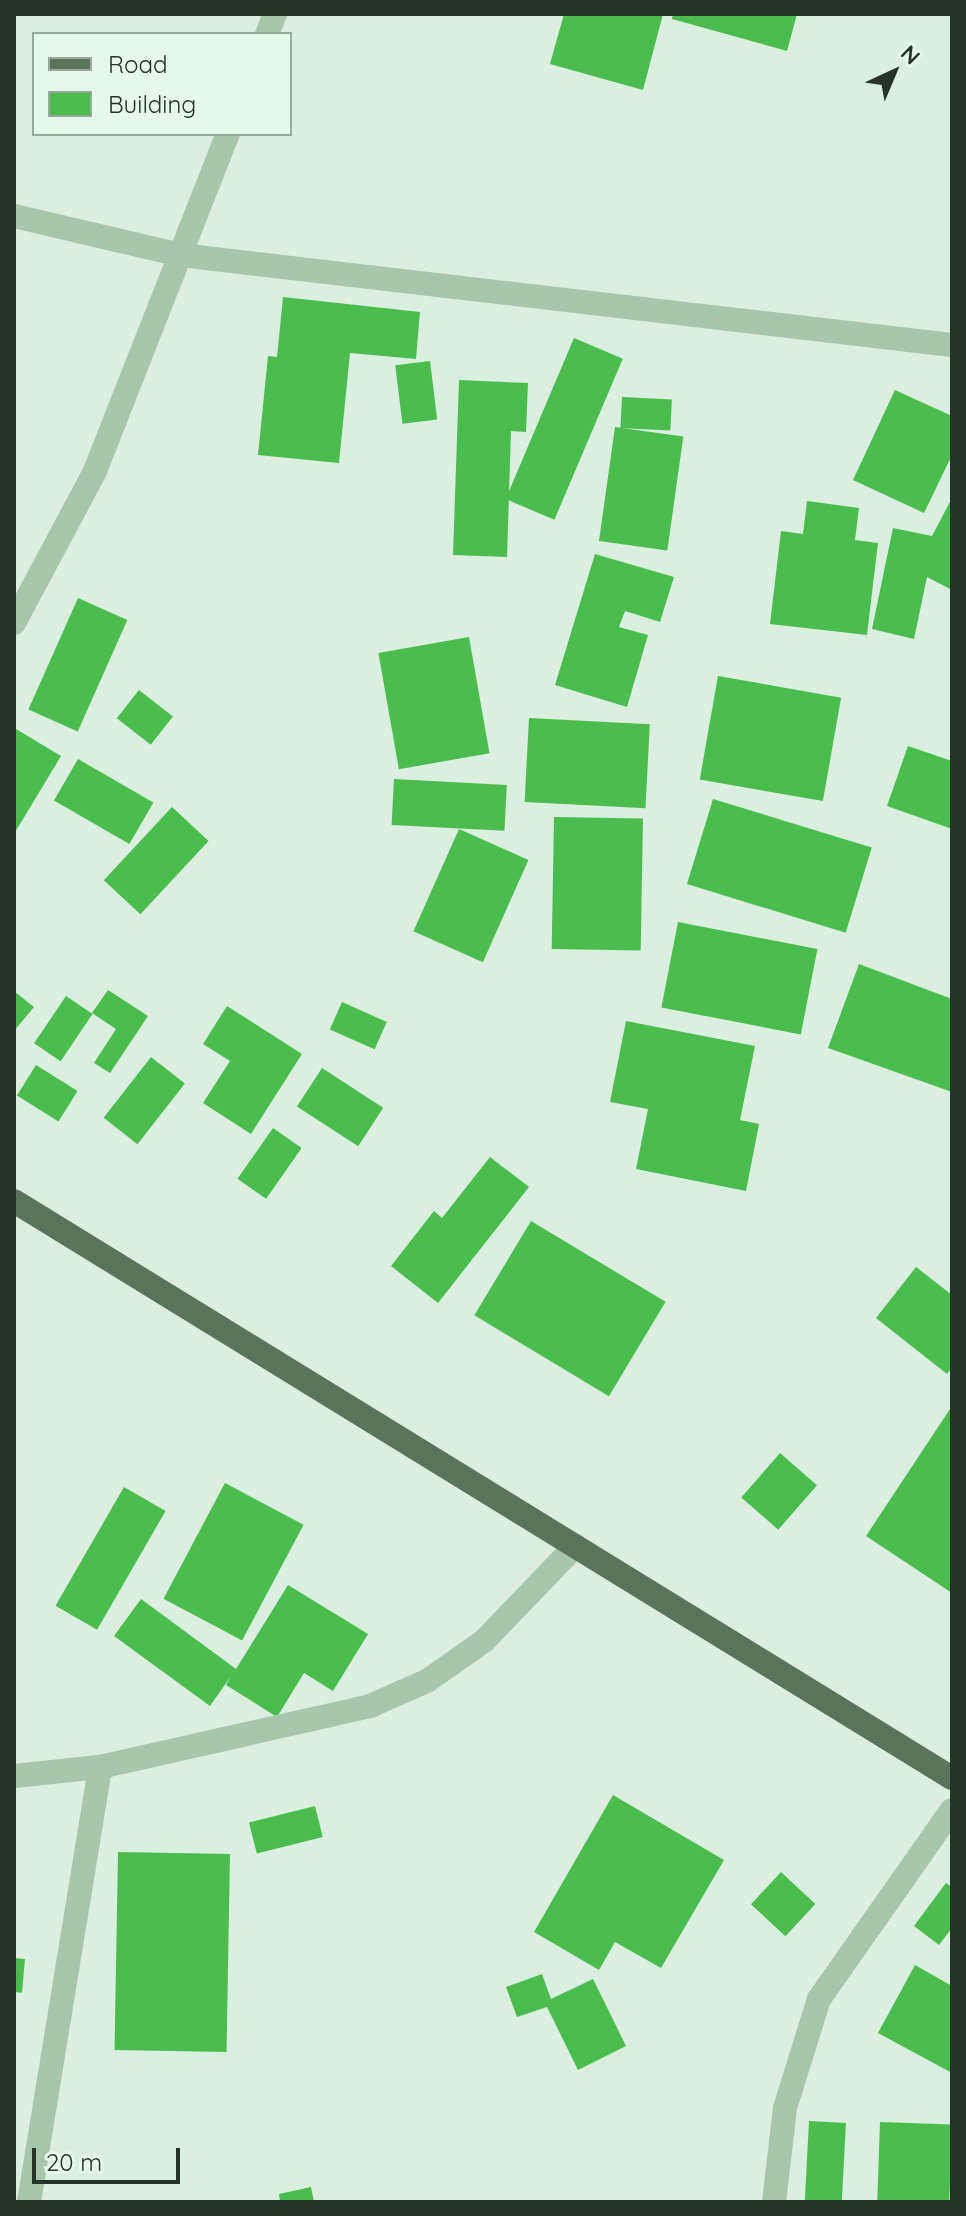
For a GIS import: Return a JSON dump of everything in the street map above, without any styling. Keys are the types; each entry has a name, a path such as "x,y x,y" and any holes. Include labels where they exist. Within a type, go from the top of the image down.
{"main road":[{"path":"14,1201 952,1778"}],"street":[{"path":"14,623 95,471 227,136"},
{"path":"14,216 180,255 952,345"},
{"path":"14,1776 100,1767 370,1706 427,1681 484,1641 575,1546"},
{"path":"29,2202 100,1767"},
{"path":"774,2202 785,2108 819,1999 952,1810"}],"building":[{"path":"564,14 663,14 643,90 550,64"},
{"path":"673,14 797,14 787,51 672,19"},
{"path":"283,297 420,312 416,359 350,353 339,463 258,455 268,356 277,357"},
{"path":"574,338 623,359 554,520 506,499"},
{"path":"430,361 437,420 402,424 395,365"},
{"path":"459,380 528,383 526,432 511,431 507,557 453,555"},
{"path":"895,390 952,416 952,455 924,513 853,480"},
{"path":"622,397 672,400 670,431 620,428"},
{"path":"615,427 683,437 667,550 599,541"},
{"path":"952,498 952,590 927,577 914,639 872,629 893,528 932,536"},
{"path":"807,501 859,508 855,540 878,543 867,635 770,624 781,531 803,534"},
{"path":"595,554 674,577 660,622 625,611 619,627 648,635 627,707 555,685"},
{"path":"78,598 127,620 78,731 28,709"},
{"path":"469,637 489,753 399,769 378,653"},
{"path":"718,676 841,698 823,801 700,779"},
{"path":"139,690 173,716 151,745 117,718"},
{"path":"529,718 650,724 645,808 525,802"},
{"path":"16,729 61,756 14,834 14,732"},
{"path":"908,746 952,761 952,829 887,806"},
{"path":"78,759 153,802 129,844 54,801"},
{"path":"394,779 507,785 504,831 392,825"},
{"path":"713,799 872,848 846,933 687,884"},
{"path":"172,807 209,841 140,914 104,880"},
{"path":"554,817 643,819 641,951 552,949"},
{"path":"459,829 528,860 483,962 413,931"},
{"path":"678,922 817,949 801,1034 661,1007"},
{"path":"859,964 952,999 952,1092 828,1048"},
{"path":"108,990 148,1016 110,1073 94,1063 116,1029 92,1013"},
{"path":"14,991 34,1007 14,1031"},
{"path":"66,996 93,1014 61,1061 34,1043"},
{"path":"342,1002 387,1022 375,1049 330,1029"},
{"path":"227,1006 302,1054 251,1134 203,1103 230,1061 203,1044"},
{"path":"626,1021 755,1046 740,1120 759,1124 746,1191 636,1169 648,1109 610,1102"},
{"path":"151,1057 185,1083 137,1144 104,1118"},
{"path":"36,1065 78,1091 58,1121 17,1096"},
{"path":"322,1068 383,1108 358,1146 297,1107"},
{"path":"273,1128 302,1148 266,1199 237,1179"},
{"path":"490,1157 529,1187 438,1303 391,1266 434,1211 442,1218"},
{"path":"531,1221 666,1302 609,1396 474,1315"},
{"path":"916,1267 952,1295 952,1367 947,1374 876,1318"},
{"path":"952,1406 952,1593 866,1536"},
{"path":"780,1453 817,1485 778,1530 741,1498"},
{"path":"225,1483 304,1525 242,1640 163,1599"},
{"path":"124,1487 166,1511 97,1630 56,1606"},
{"path":"288,1585 368,1634 333,1691 304,1673 277,1717 226,1685 231,1676 210,1706 114,1636 141,1599 236,1669"},
{"path":"613,1795 724,1860 661,1968 615,1942 599,1970 534,1932"},
{"path":"315,1806 323,1837 257,1854 249,1822"},
{"path":"118,1852 230,1854 227,2052 115,2050"},
{"path":"781,1872 815,1904 785,1936 751,1904"},
{"path":"946,1883 952,1887 952,1928 939,1945 914,1926"},
{"path":"14,1958 25,1959 22,1993 14,1992"},
{"path":"915,1965 952,1986 952,2073 878,2033"},
{"path":"542,1974 551,1999 593,1979 626,2046 578,2070 547,2007 517,2017 506,1987"},
{"path":"809,2121 846,2123 842,2202 805,2202"},
{"path":"880,2122 952,2125 949,2202 877,2202"},
{"path":"311,2187 314,2202 280,2202 279,2194"}]}
